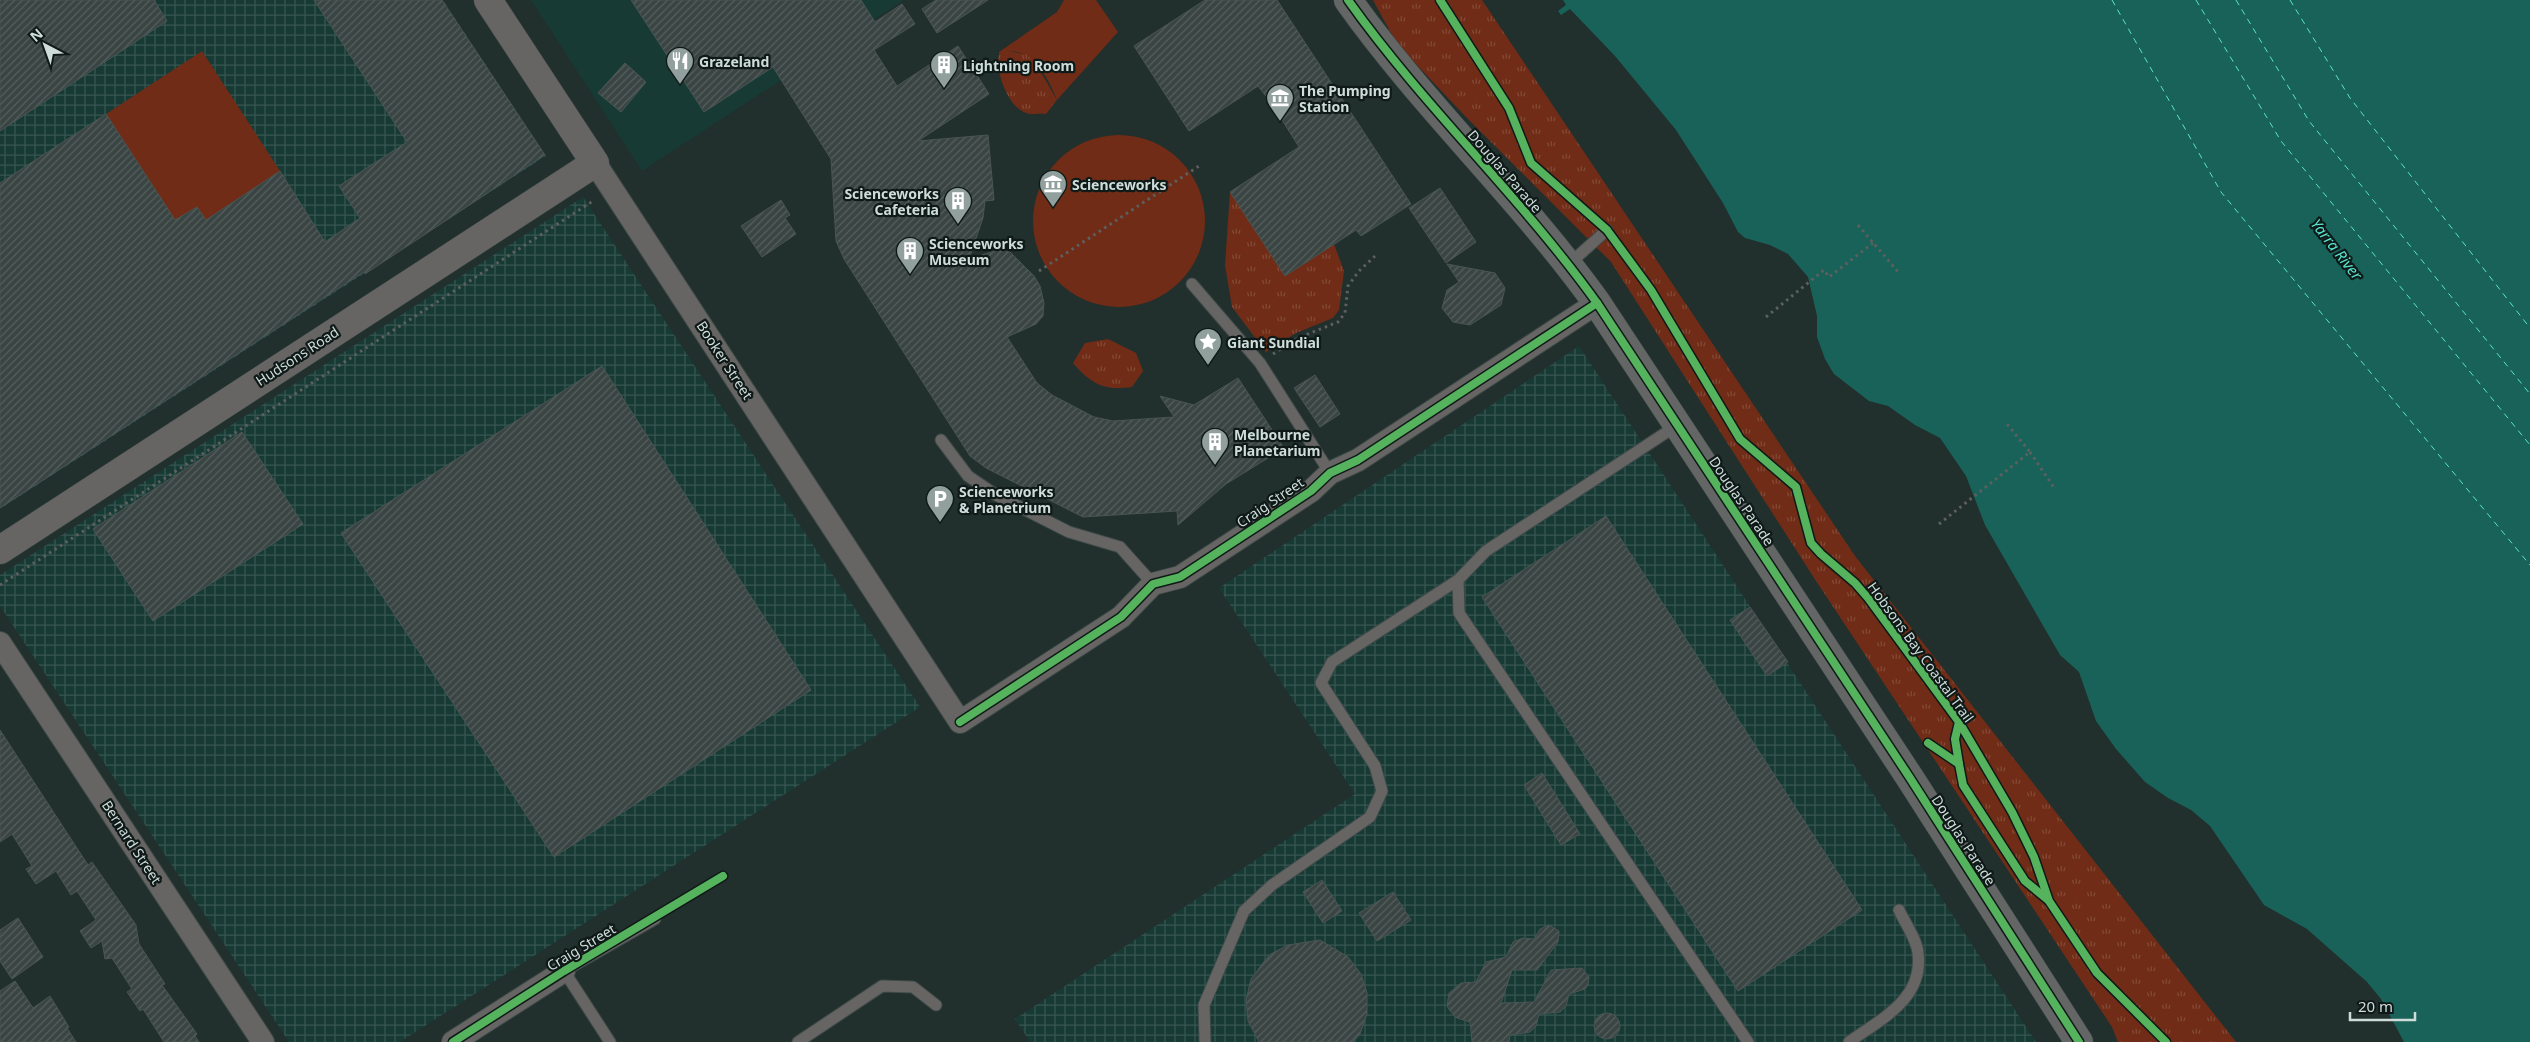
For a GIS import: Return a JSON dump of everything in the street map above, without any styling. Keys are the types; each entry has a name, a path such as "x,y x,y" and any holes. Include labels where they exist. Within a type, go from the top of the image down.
{"main road":[{"name":"Douglas Parade","path":"1348,0 1377,40 1427,101 1569,264 1597,303 1676,426 1910,778 2079,1042"}],"street":[{"name":"Booker Street","path":"488,0 960,722 1120,617 1153,584"},
{"name":"Hudsons Road","path":"0,550 595,163"},
{"name":"Craig Street","path":"1153,584 1180,577 1311,491 1330,473 1358,460 1597,303"},
{"name":"Bernard Street","path":"0,642 263,1042"},
{"name":"Craig Street","path":"453,1042 564,971"}],"lane":[{"path":"1569,264 1607,230"},
{"path":"1192,284 1260,363 1330,473"},
{"path":"1205,1042 1204,1005 1244,911 1272,885 1370,817 1382,791 1375,766 1321,683 1332,662 1458,580 1486,551 1676,426"},
{"path":"941,440 968,476 996,496 1069,532 1120,548 1153,584"},
{"path":"1458,580 1459,614 1748,1042"},
{"path":"1849,1042 1901,1006 1916,983 1918,952 1899,910"},
{"name":"Craig Street","path":"564,971 655,919"},
{"path":"564,971 610,1042"},
{"path":"798,1042 882,986 913,987 936,1005"}],"path":[{"path":"1039,272 1199,166"},
{"path":"0,585 612,189"},
{"path":"1858,226 1899,273"},
{"path":"1766,317 1824,270 1829,277 1873,243"},
{"path":"1260,363 1298,338 1338,322 1345,313 1348,286 1359,271 1375,256"},
{"path":"2007,424 2030,452 2055,489"},
{"path":"1939,524 2030,452"}],"shaded area":[{"path":"0,0 443,0 546,156 0,509"},
{"name":"Grazeland","path":"531,0 904,0 642,171"},
{"path":"583,197 920,707 400,1042 289,1042 0,606 0,575"},
{"path":"1579,346 2036,1042 1030,1042 1015,1019 1355,794 1219,588"}],"green space":[{"path":"1064,0 1096,0 1118,32 1057,100 1048,81 1036,63 1019,52 999,55 999,52 1057,12"},
{"path":"1373,0 1482,0 1855,556 2236,1042 2118,1042 2112,1027 1816,581 1611,262 1466,117 1397,44"},
{"path":"202,51 280,171 206,220 197,207 175,220 106,114"},
{"path":"1005,51 1026,54 1035,62 1057,100 1046,114 1026,113 1014,104 1008,96 1001,79 998,62 999,55"},
{"path":"1127,135 1136,136 1160,145 1174,154 1186,166 1199,188 1204,204 1204,238 1199,254 1186,276 1174,288 1152,301 1136,306 1111,307 1102,306 1078,297 1064,288 1052,276 1039,254 1034,238 1033,213 1034,204 1043,180 1052,166 1064,154 1086,141 1102,136"},
{"path":"1230,192 1285,276 1334,244 1344,271 1339,310 1333,318 1296,333 1266,352 1232,307 1225,265"},
{"path":"1108,339 1136,353 1143,371 1132,387 1106,387 1092,381 1073,363 1085,343"}],"water":[{"name":"Yarra River","path":"1563,0 2530,0 2530,1042 2404,1042 2381,999 2367,982 2307,929 2264,905 2210,826 2191,810 2168,798 2145,782 2116,749 2096,721 2079,672 2060,655 1985,525 1966,476 1940,438 1915,425 1888,406 1869,401 1834,374 1825,359 1817,337 1817,316 1808,277 1788,254 1770,245 1745,238 1738,232 1723,203 1676,130 1615,56 1570,9 1561,15 1558,11 1566,5"}],"building":[{"path":"0,0 154,0 167,21 0,131"},
{"path":"314,0 442,0 545,155 365,274 364,272 0,508 0,183 106,114 175,220 197,207 206,220 280,171 325,242 360,218 339,186 407,142"},
{"path":"631,0 861,0 875,22 902,4 915,24 874,50 897,86 958,46 989,94 918,141 988,135 994,200 985,201 983,218 969,259 998,250 1010,252 1034,276 1040,286 1044,303 1043,316 1036,324 1007,337 1037,383 1052,395 1094,417 1113,421 1174,417 1160,396 1194,405 1238,378 1284,448 1226,484 1178,525 1177,511 1083,517 986,468 970,456 844,259 836,241 831,159 773,67 704,112"},
{"path":"936,0 988,0 937,33 922,9"},
{"path":"1205,0 1277,0 1411,204 1361,236 1356,230 1285,276 1230,192 1299,147 1272,104 1258,86 1189,131 1134,46"},
{"path":"625,63 646,82 621,112 598,93"},
{"path":"1440,188 1476,242 1446,263 1409,208"},
{"path":"781,200 790,215 785,218 796,234 762,257 741,226"},
{"path":"1447,264 1495,273 1505,288 1501,305 1470,325 1453,322 1442,308 1447,290 1459,282"},
{"path":"602,366 811,690 554,857 341,533"},
{"path":"1315,375 1340,414 1320,427 1294,388"},
{"path":"242,432 303,524 153,621 93,529"},
{"path":"1606,516 1862,910 1738,991 1482,597"},
{"path":"1750,607 1788,662 1767,676 1730,620"},
{"path":"0,730 88,865 92,862 136,925 139,944 165,984 162,985 197,1034 195,1036 199,1042 164,1042 143,1009 140,1011 127,992 132,989 112,958 105,959 102,941 91,948 80,931 96,920 77,891 71,895 56,871 36,884 26,869 32,866 12,834 0,842"},
{"path":"1542,773 1580,834 1561,845 1524,785"},
{"path":"1322,880 1342,911 1323,923 1303,892"},
{"path":"1393,892 1411,920 1377,941 1359,913"},
{"path":"18,918 43,957 12,979 0,961 0,930"},
{"path":"1549,925 1559,931 1558,942 1537,970 1512,970 1501,1003 1534,1002 1551,970 1582,968 1589,977 1588,985 1585,989 1569,994 1566,1006 1560,1012 1539,1014 1536,1026 1530,1032 1510,1035 1509,1042 1472,1042 1470,1022 1457,1018 1447,1006 1449,993 1461,983 1476,982 1486,962 1506,957 1513,942 1523,938 1534,939 1540,929"},
{"path":"1320,940 1348,957 1361,974 1367,993 1367,1014 1360,1034 1353,1042 1259,1042 1248,1021 1246,1000 1251,979 1269,955 1288,945"},
{"path":"15,981 33,1008 50,996 76,1042 0,1042 0,991"},
{"path":"1607,1013 1616,1017 1620,1026 1616,1035 1607,1039 1598,1035 1594,1026 1598,1017"}],"ferry route":[{"path":"2112,0 2221,192 2530,565"},
{"path":"2196,0 2281,141 2530,445"},
{"path":"2236,0 2309,121 2530,394"},
{"path":"2290,0 2350,98 2530,328"}],"cycle path":[{"path":"1348,0 1408,78 1537,226 1597,303 1910,778 2079,1042"},
{"name":"Hobsons Bay Coastal Trail","path":"1440,0 1509,108 1531,163 1607,230 1651,290 1740,439 1796,487 1811,543 1855,583 1868,598 1959,722 2012,812 2034,857 2049,901 2097,973 2166,1042"},
{"path":"960,722 1121,617 1153,584 1180,577 1311,491 1330,473 1358,460 1597,303"},
{"name":"Hobsons Bay Coastal Trail","path":"1928,743 1959,764 1955,739 1959,722"},
{"path":"1959,764 1963,785 2025,881 2048,900"},
{"path":"453,1042 564,971 723,876"}],"place":[{"name":"Grazeland","path":"680,85"},
{"name":"Lightning Room","path":"944,89"},
{"name":"The Pumping Station","path":"1280,122"},
{"name":"Scienceworks","path":"1053,208"},
{"name":"Scienceworks Cafeteria","path":"958,225"},
{"name":"Scienceworks Museum","path":"910,275"},
{"name":"Giant Sundial","path":"1208,366"},
{"name":"Melbourne Planetarium","path":"1215,466"},
{"name":"Scienceworks & Planetrium","path":"940,523"}]}
